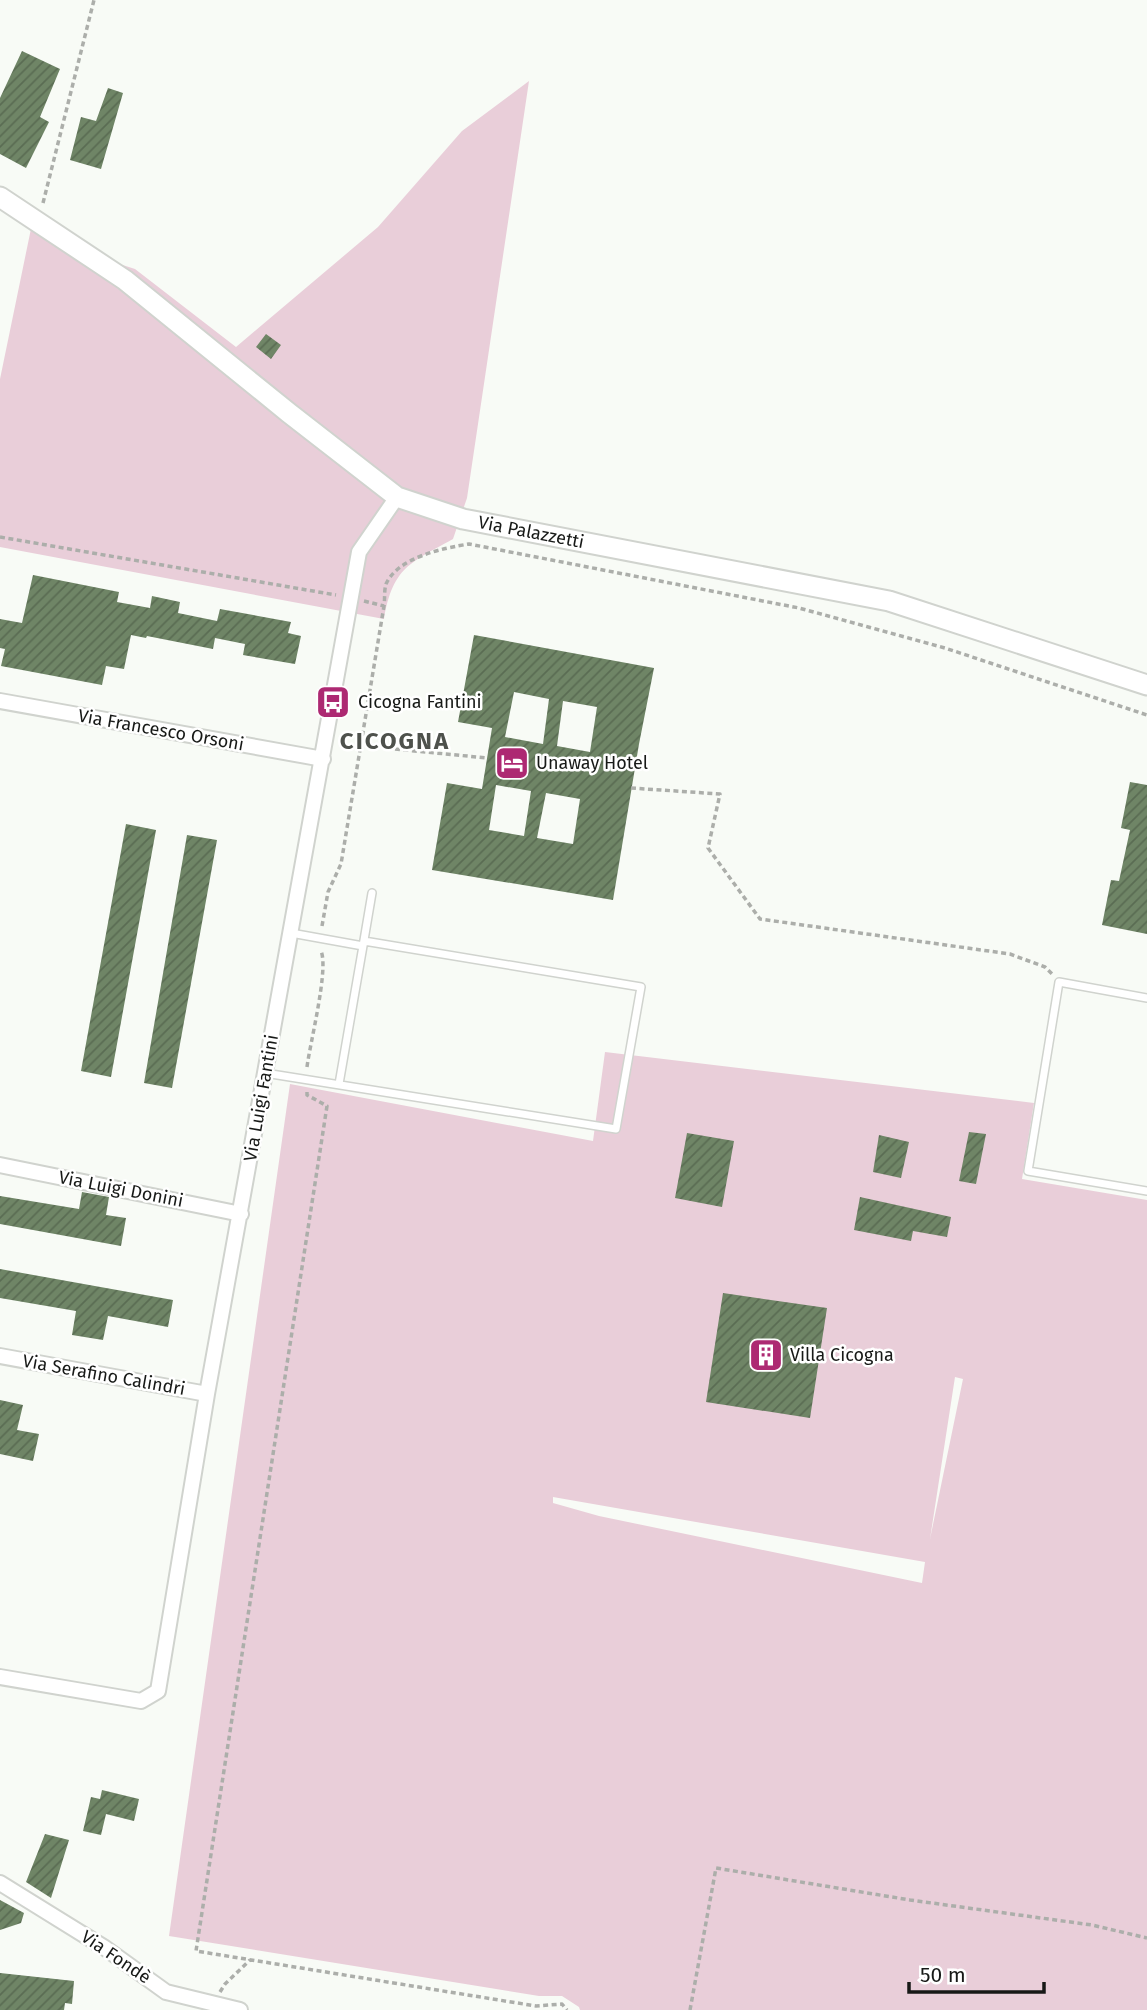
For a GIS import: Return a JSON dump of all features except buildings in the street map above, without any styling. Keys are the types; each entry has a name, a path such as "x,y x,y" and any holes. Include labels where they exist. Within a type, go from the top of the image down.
{"main road":[{"name":"Via Palazzetti","path":"0,197 125,280 397,497 463,519 889,601 1147,685"}],"street":[{"name":"Via Luigi Fantini","path":"0,1677 141,1701 158,1691 207,1394 359,552 397,497"},
{"name":"Via Francesco Orsoni","path":"0,701 323,759"},
{"name":"Via Luigi Donini","path":"0,1165 241,1213"},
{"name":"Via Serafino Calindri","path":"0,1356 207,1394"},
{"name":"Via Fondè","path":"0,1883 105,1948 166,1992 240,2010"}],"lane":[{"path":"339,1084 372,893"},
{"path":"265,1073 616,1129 621,1104 641,987 290,933"},
{"path":"1147,998 1059,982 1028,1171 1147,1191"}],"path":[{"path":"38,222 94,0"},
{"path":"0,537 352,598 384,606"},
{"path":"567,2010 562,2004 536,2007 196,1951 327,1106 307,1095 306,1079 324,958 319,948 320,938 328,892 341,864 387,584 400,568 431,551 468,544 799,608 945,648 1147,715"},
{"path":"395,749 487,758"},
{"path":"631,788 720,794 708,848 760,919 1010,954 1045,967 1059,982"},
{"path":"690,2010 716,1868 910,1900 1092,1925 1147,1938"},
{"path":"214,2005 225,1984 250,1960"}],"shaded area":[{"path":"529,81 467,498 453,539 425,554 398,577 384,619 0,547 0,379 33,219 104,259 135,269 236,347 378,227 462,131"},
{"path":"605,1052 1034,1103 1022,1179 1147,1200 1147,2010 580,2010 562,1996 539,1996 169,1936 290,1084 593,1141","holes":["955,1377 963,1379 930,1539","553,1497 925,1562 922,1583 599,1516 553,1503"]}],"place":[{"name":"Cicogna Fantini","path":"333,702"},
{"name":"Unaway Hotel","path":"512,763"},
{"name":"Villa Cicogna","path":"766,1355"}],"district":[{"name":"CICOGNA","path":"395,741"}]}
